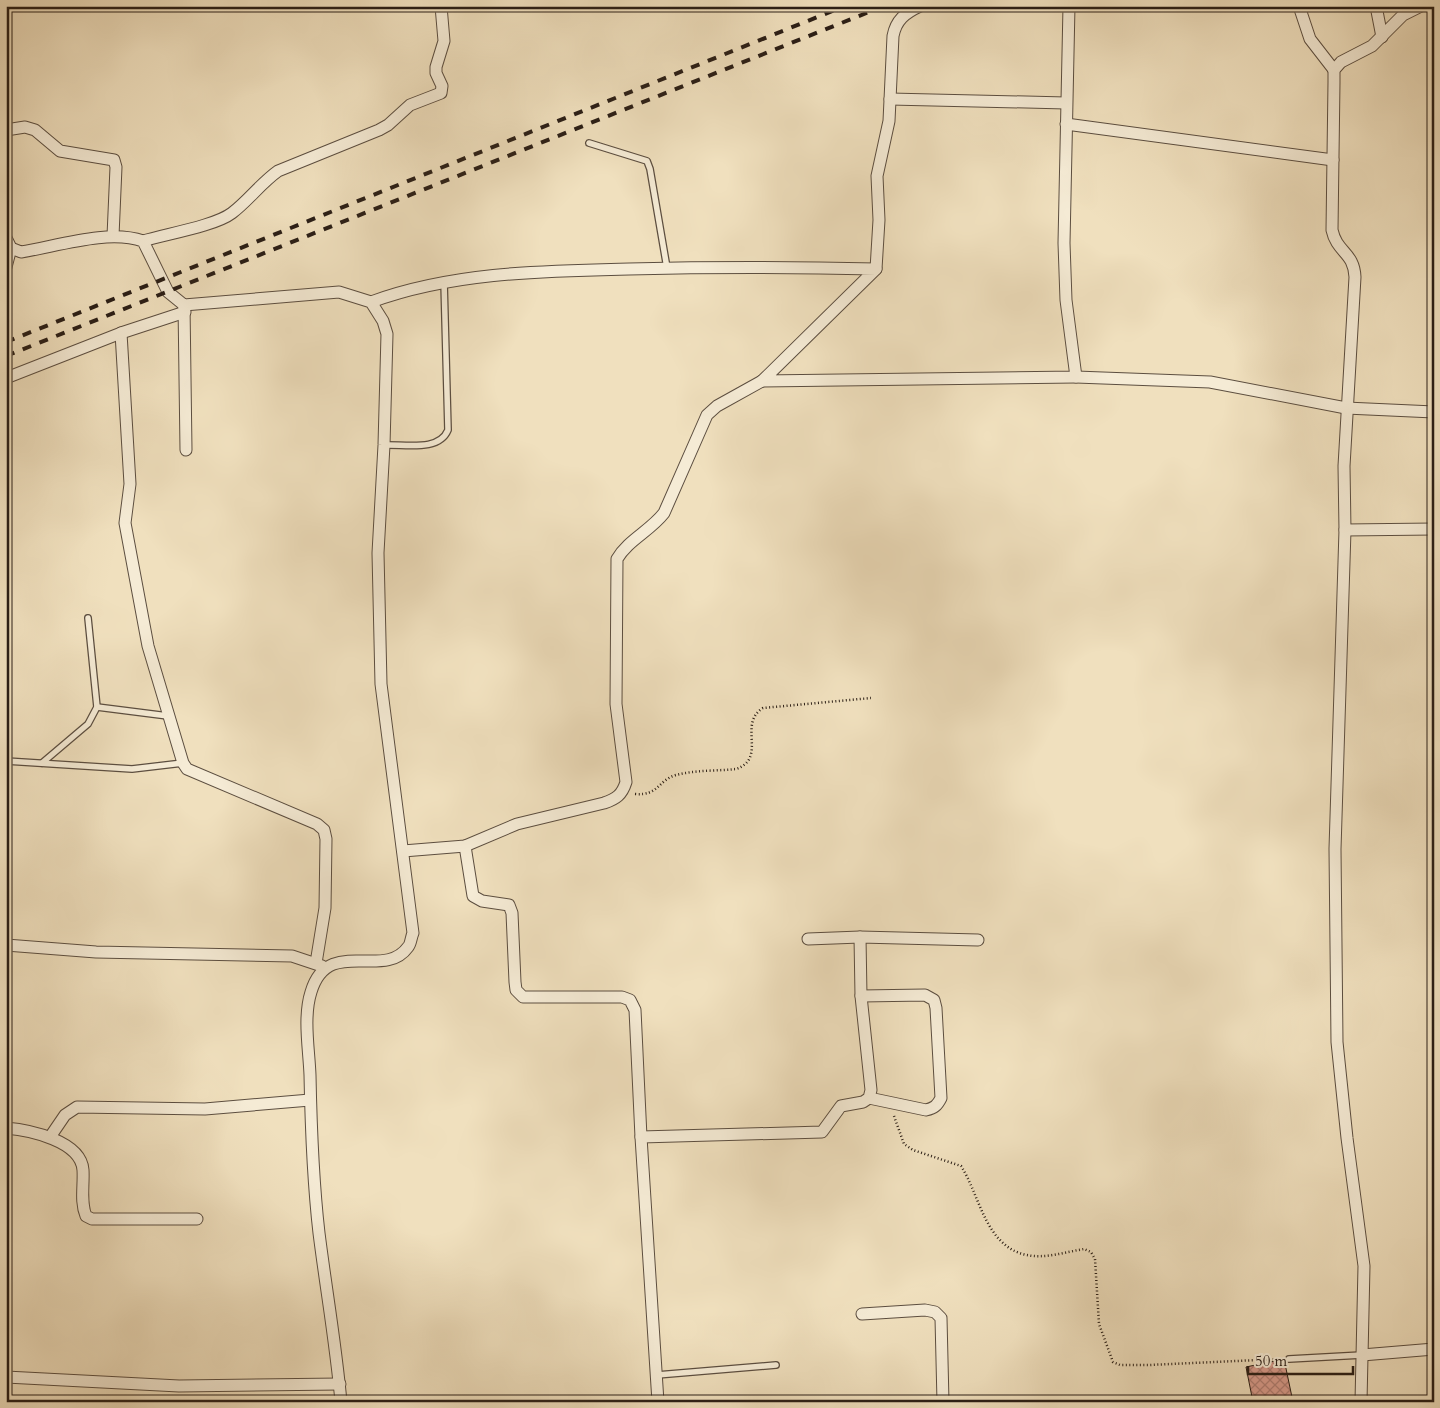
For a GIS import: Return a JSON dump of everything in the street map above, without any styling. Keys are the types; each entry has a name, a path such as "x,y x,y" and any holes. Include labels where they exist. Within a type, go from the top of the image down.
{"street":[{"path":"8,243 21,252 113,236 130,236 143,240 219,220 231,214 268,178 278,171 384,127 410,105 441,93 442,86 436,73 436,66 444,41 441,6"},
{"path":"403,851 465,846 517,824 604,803 615,799 622,792 626,782 616,704 617,560 624,548 656,523 664,514 707,415 717,406 762,381 876,269 879,220 877,176 889,120 895,26 900,18 920,6"},
{"path":"1069,6 1064,243 1066,300 1076,377"},
{"path":"1298,6 1310,39 1334,70 1332,230 1339,249 1355,265 1346,408 1335,849 1337,1042 1347,1138 1364,1266 1361,1402"},
{"path":"1376,6 1382,37"},
{"path":"1334,70 1341,62 1372,46 1403,15 1421,6"},
{"path":"890,99 1066,103"},
{"path":"1066,124 1332,160"},
{"path":"6,130 25,127 35,130 60,151 114,160 116,167 113,236"},
{"path":"143,240 168,292 185,308 186,450"},
{"path":"6,268 8,243"},
{"path":"6,378 185,308 339,292 371,302 400,291 444,281 573,270 768,266 876,269"},
{"path":"6,945 96,952 292,956 320,965 397,957 408,947 413,933 381,684 378,554 384,445 386,334 383,321 371,302"},
{"path":"120,333 130,484 125,523 148,646 183,763 193,773 317,824 324,830 326,838 325,901 320,965 311,991 308,1008 310,1100 319,1230 341,1402"},
{"path":"762,381 1076,377 1210,382 1346,408 1434,412"},
{"path":"1344,530 1434,529"},
{"path":"465,846 473,896 482,901 509,905 512,913 516,990 523,997 611,996 630,1000 636,1010 641,1137 658,1402"},
{"path":"641,1137 822,1132 841,1106 863,1102 869,1098 871,1090 861,996 860,937"},
{"path":"808,939 860,937 978,940"},
{"path":"861,996 924,996 934,1000 936,1008 941,1098 938,1104 926,1110 869,1098"},
{"path":"50,1137 64,1115 77,1107 205,1109 310,1100"},
{"path":"6,1128 50,1137 80,1157 83,1170 83,1209 86,1216 92,1219 197,1220"},
{"path":"862,1314 925,1310 935,1312 941,1318 943,1402"},
{"path":"1362,1355 1434,1349"},
{"path":"6,1377 178,1386 340,1384"}],"lane":[{"path":"589,143 647,161 650,168 667,268"},
{"path":"384,445 436,444 444,439 448,430 444,281"},
{"path":"42,763 88,724 97,707 88,618"},
{"path":"97,707 168,716"},
{"path":"6,761 132,769 183,763"},
{"path":"1289,1358 1362,1355"},
{"path":"656,1374 776,1365"}],"path":[{"path":"622,792 650,794 669,777 678,774 744,767 749,762 752,754 752,720 755,713 763,708 871,698"},
{"path":"890,1102 904,1144 913,1150 961,1166 991,1229 998,1239 1027,1256 1084,1249 1091,1252 1095,1259 1100,1334 1113,1362 1120,1365 1149,1365 1289,1358"}],"building":[{"path":"1284,1359 1293,1402 1253,1402 1246,1367"}],"railway":[{"path":"6,342 845,6"},
{"path":"6,356 884,6"}]}
